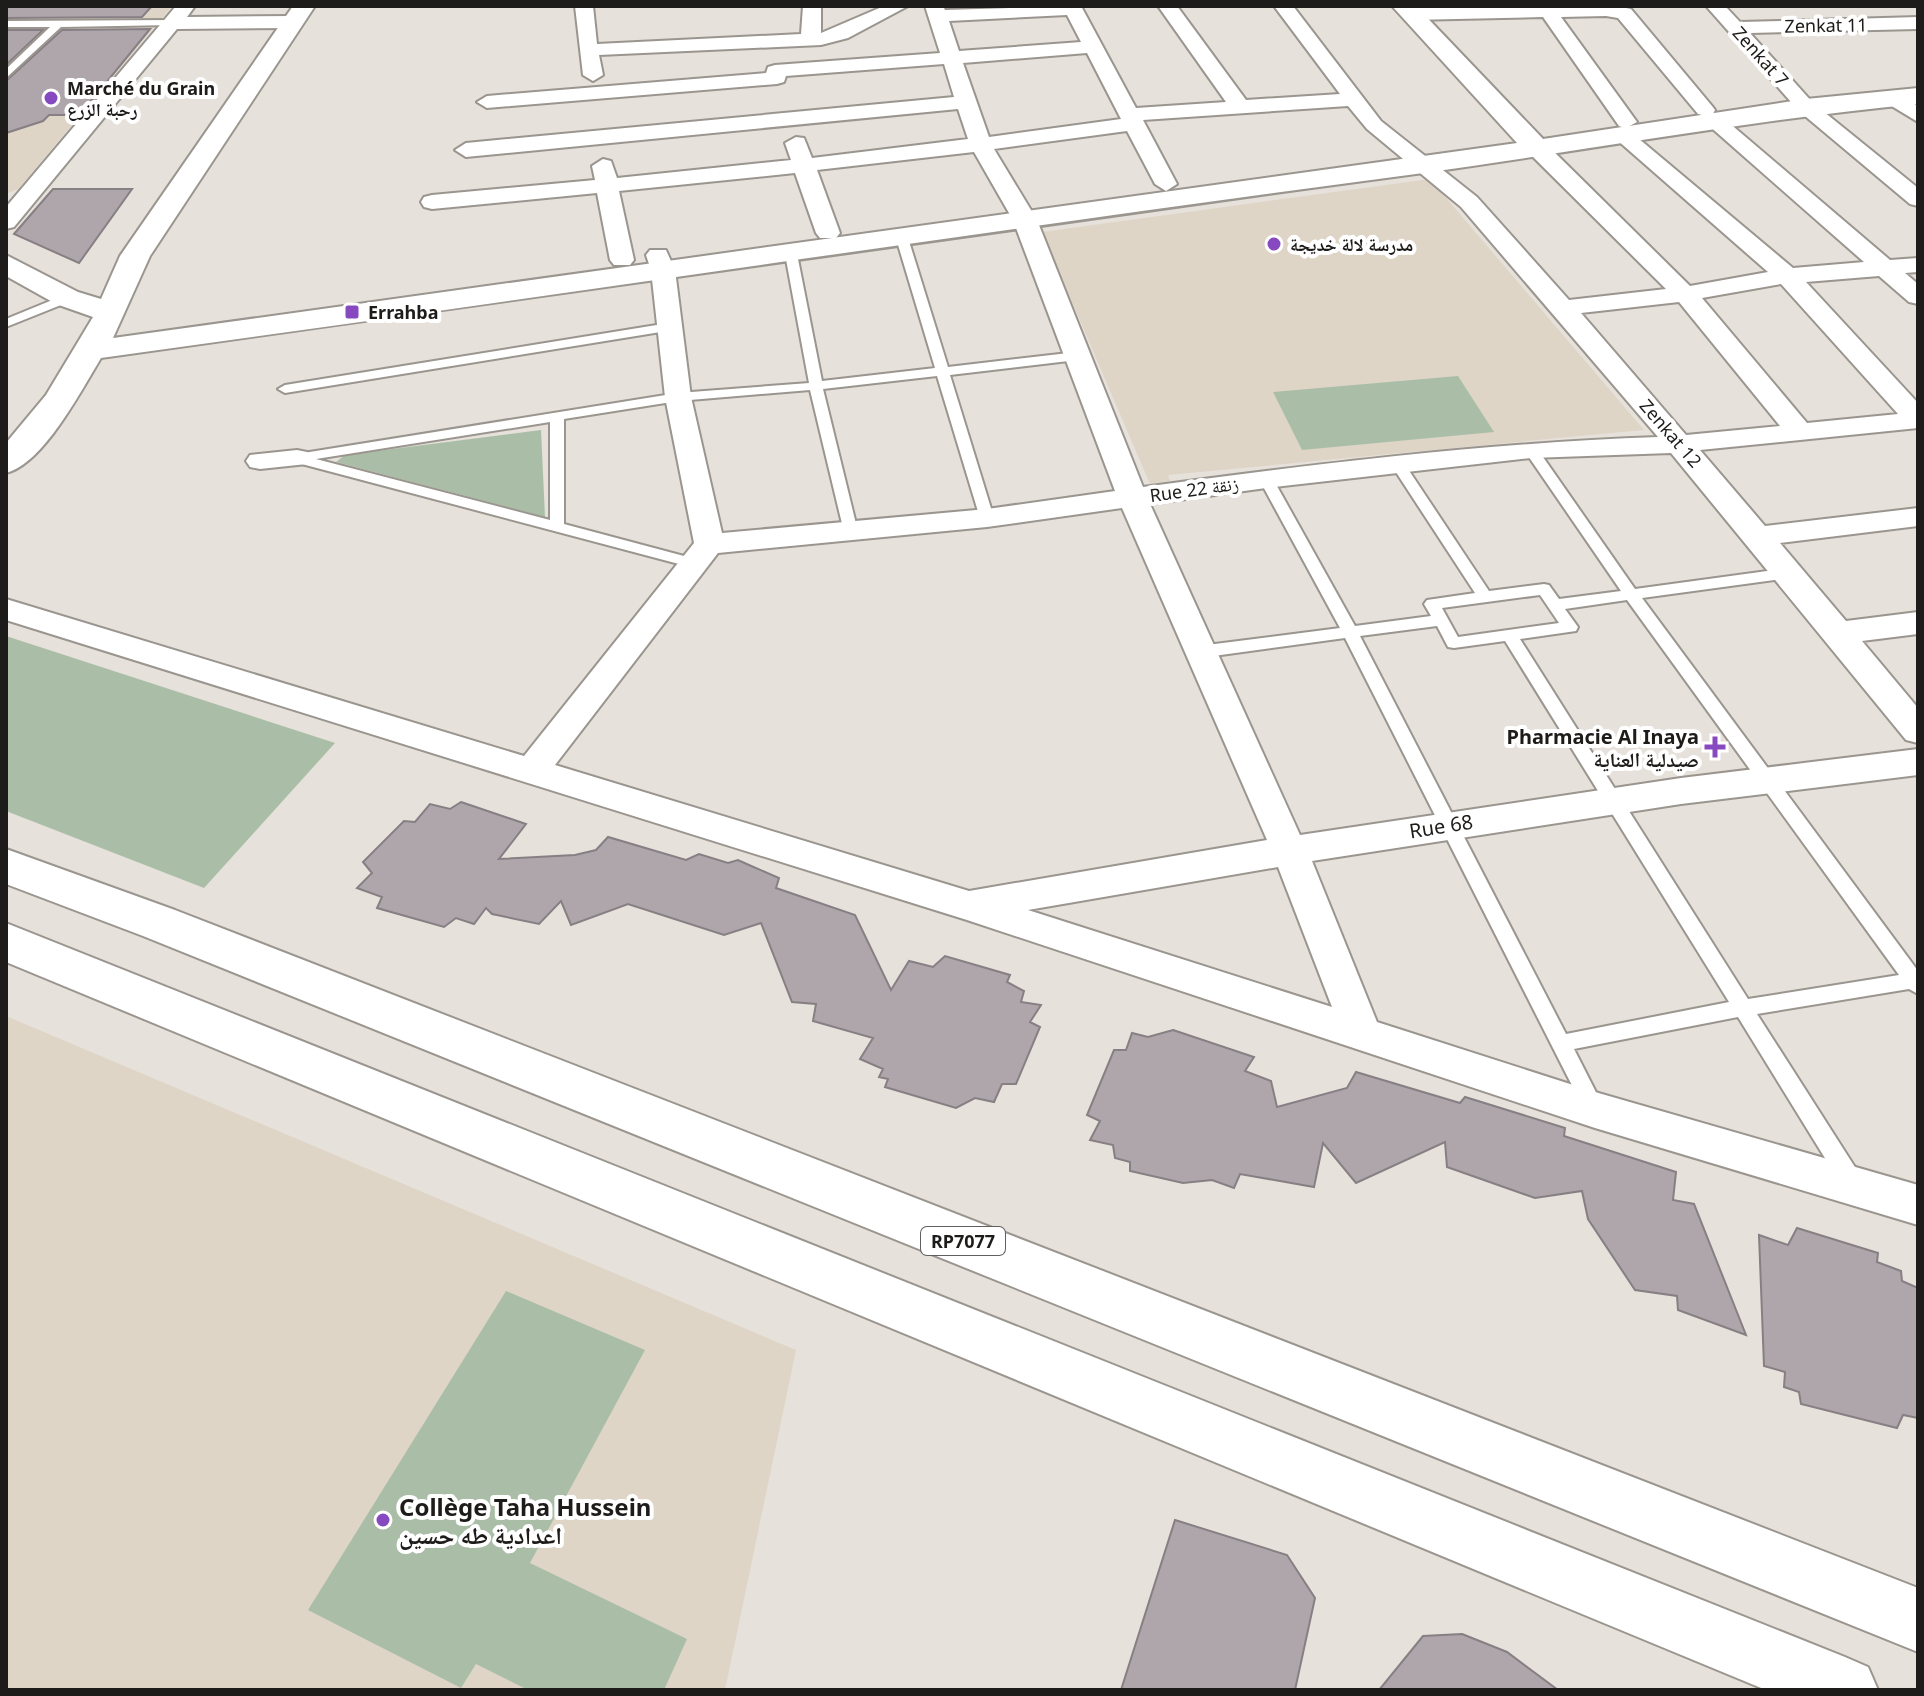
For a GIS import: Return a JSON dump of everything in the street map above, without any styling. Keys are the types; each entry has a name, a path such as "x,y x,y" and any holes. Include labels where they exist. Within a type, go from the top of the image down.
{"street":[{"path":"6,222 186,6"},
{"path":"599,6 584,6 583,26 590,50 605,187 622,260"},
{"path":"810,40 812,6"},
{"path":"590,50 810,40 841,34 899,6"},
{"path":"1167,6 1239,106"},
{"name":"Zenkat 12","path":"1283,6 1374,125 1469,202 1563,308 1681,444 1918,731"},
{"name":"Zenkat 7","path":"1715,6 1802,103 1918,199"},
{"path":"1166,184 1072,7 936,11 981,146 1021,212 1132,497 1289,850 1361,1031"},
{"path":"1556,9 1625,128 1787,276 1918,419"},
{"path":"1407,10 1556,9 1624,13 1709,115 1918,297"},
{"path":"1407,10 1530,141 1685,294 1801,433"},
{"path":"171,23 298,14"},
{"path":"6,463 37,431 101,330 135,256 298,14"},
{"name":"Zenkat 11","path":"1734,28 1918,23"},
{"path":"765,42 802,166 828,233"},
{"path":"466,150 776,75 952,56 1094,47"},
{"path":"101,330 303,306 622,260 661,263 828,233 1175,196 1918,85"},
{"path":"1802,103 1905,97 1918,116"},
{"path":"432,202 605,187 981,146 1131,120 1239,106 1353,99"},
{"path":"487,102 597,116 788,116 965,102"},
{"path":"101,330 661,263 791,254 902,238 1166,184 1414,159"},
{"path":"532,770 702,554 661,263"},
{"path":"6,264 67,298 101,330"},
{"path":"1563,308 1685,294 1787,276 1918,265"},
{"name":"Rue 22 زنقة","path":"702,554 1266,479 1531,450 1681,444 1918,419"},
{"path":"260,461 297,458"},
{"path":"1758,536 1918,517"},
{"path":"6,609 967,905 1361,1031 1595,1110 1918,1205"},
{"path":"1836,633 1918,623"},
{"name":"Rue 68","path":"967,905 1447,824 1768,778 1918,762"},
{"name":"RP7077","path":"6,866 188,934 1918,1620"},
{"path":"6,942 1845,1690"}],"lane":[{"path":"6,24 171,23"},
{"path":"6,75 58,24"},
{"path":"902,238 987,518"},
{"path":"791,254 816,386 851,532"},
{"path":"6,323 67,298"},
{"path":"285,389 669,327"},
{"path":"297,458 557,419 678,397 816,386 1077,356"},
{"path":"557,419 557,527"},
{"path":"1531,450 1630,593 1917,982 1742,1008 1562,1043"},
{"path":"297,458 557,527 702,554"},
{"path":"1399,466 1485,597"},
{"path":"1266,479 1350,632 1595,1110"},
{"path":"1554,605 1789,573"},
{"path":"1544,589 1554,605 1570,627 1454,643 1432,604 1544,589"},
{"path":"1199,652 1442,620"},
{"path":"1509,635 1855,1186"}],"shaded area":[{"name":"Marché du Grain رحبة الزرع","path":"6,6 172,6 18,189 6,194"},
{"path":"1430,179 1644,430 1168,475 1170,481 1150,484 1042,232"},
{"name":"Collège Taha Hussein اعدادية طه حسين","path":"6,1016 796,1350 725,1690 6,1690"}],"green space":[{"path":"1458,376 1494,432 1302,450 1273,392"},
{"path":"541,430 545,517 336,462 345,455"},
{"path":"6,636 335,743 204,888 6,811"},
{"path":"506,1291 645,1350 530,1563 687,1639 664,1690 528,1690 476,1664 461,1688 308,1610"}],"building":[{"path":"6,6 152,6 142,17 6,18"},
{"path":"150,29 83,111 49,115 43,121 6,133 6,81 62,30"},
{"path":"6,30 43,30 6,65"},
{"path":"53,189 132,189 79,263 14,234"},
{"path":"461,802 526,824 499,859 575,855 596,850 608,837 686,860 699,854 728,863 738,860 779,878 776,888 855,915 891,990 909,961 933,967 945,956 1010,975 1007,982 1024,991 1021,1002 1041,1005 1030,1022 1040,1027 1016,1084 1002,1084 994,1102 975,1098 956,1108 885,1087 888,1079 879,1077 883,1069 860,1059 873,1038 813,1021 816,1004 792,1002 761,923 724,935 628,904 571,925 561,901 539,924 492,914 486,908 474,924 456,918 444,927 377,908 382,897 357,888 372,873 363,862 404,821 415,822 430,804 450,809"},
{"path":"1173,1030 1254,1057 1245,1071 1271,1081 1277,1107 1347,1088 1356,1072 1460,1103 1465,1097 1565,1128 1564,1136 1676,1172 1673,1200 1694,1204 1746,1335 1678,1310 1677,1296 1635,1290 1588,1219 1582,1191 1535,1198 1447,1167 1445,1142 1356,1183 1323,1143 1314,1187 1240,1174 1234,1188 1212,1180 1183,1183 1130,1171 1130,1162 1115,1158 1113,1145 1090,1140 1100,1121 1087,1115 1114,1050 1126,1050 1132,1033 1148,1037"},
{"path":"1797,1228 1878,1253 1877,1262 1901,1271 1902,1281 1918,1288 1918,1418 1903,1415 1897,1428 1801,1404 1799,1392 1784,1387 1785,1372 1764,1366 1759,1235 1788,1245"},
{"path":"1175,1520 1287,1555 1315,1598 1295,1690 1121,1690"},
{"path":"1462,1634 1507,1652 1558,1690 1379,1690 1423,1636"}],"place":[{"name":"Marché du Grain رحبة الزرع","path":"51,98"},
{"name":"مدرسة لالة خديجة","path":"1274,244"},
{"name":"Errahba","path":"352,312"},
{"name":"Pharmacie Al Inaya صيدلية العناية","path":"1715,747"},
{"name":"Collège Taha Hussein اعدادية طه حسين","path":"383,1520"}]}
